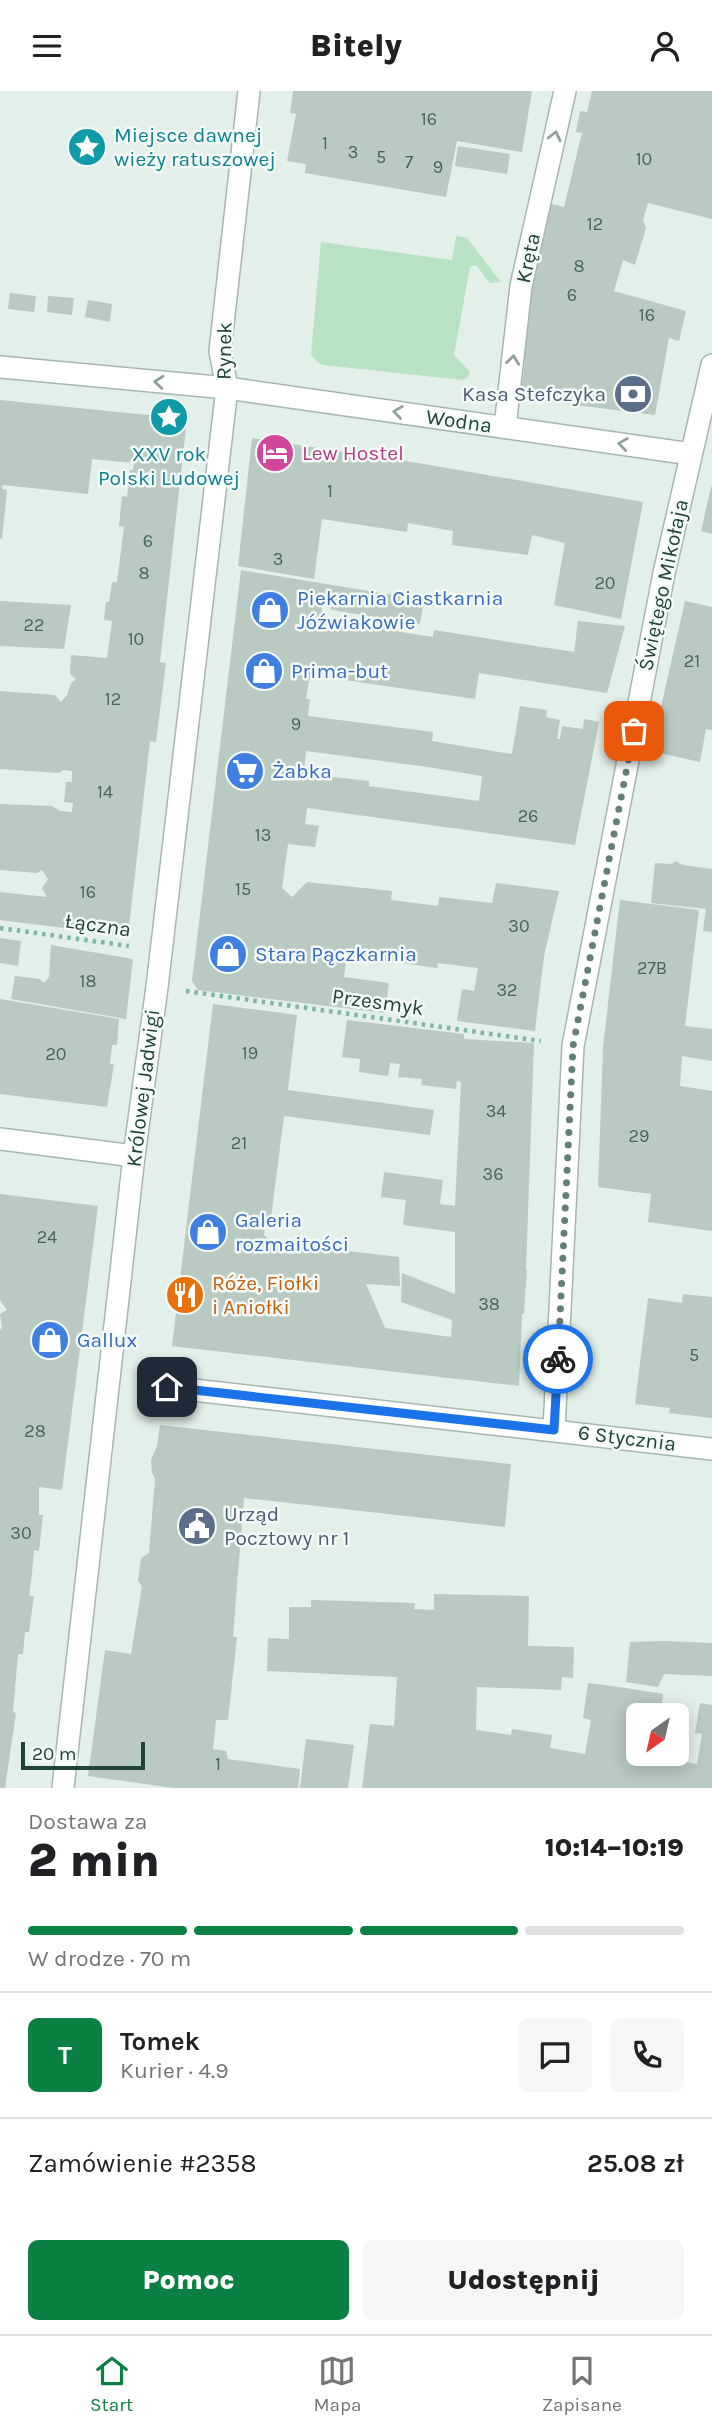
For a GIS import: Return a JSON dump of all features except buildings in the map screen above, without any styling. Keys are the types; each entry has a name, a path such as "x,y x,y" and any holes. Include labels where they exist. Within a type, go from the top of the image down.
{"street":[{"name":"Rynek","path":"0,367 227,388 220,351 249,91"},
{"name":"Kręta","path":"505,428 521,286 565,91"},
{"name":"Świętego Mikołaja","path":"554,1430 573,1046 664,573 712,365"},
{"name":"Wodna","path":"227,388 691,454"},
{"name":"Królowej Jadwigi","path":"62,1788 134,1156 157,987 227,388"},
{"path":"0,1139 134,1156"},
{"name":"6 Stycznia","path":"167,1387 712,1448"}],"path":[{"name":"Łączna","path":"0,927 161,950"},
{"name":"Przesmyk","path":"157,987 573,1046"}],"green space":[{"path":"456,236 467,238 501,282 490,283 476,265 470,267 454,355 470,372 467,378 462,380 323,365 317,362 311,354 321,242 452,260"}],"way so far":[{"path":"558,1359 573,1046 634,731"}],"place":[{"name":"Miejsce dawnej wieży ratuszowej","path":"87,147"},
{"name":"Kasa Stefczyka","path":"633,394"},
{"name":"XXV rok Polski Ludowej","path":"169,417"},
{"name":"Lew Hostel","path":"275,453"},
{"name":"Piekarnia Ciastkarnia Jóźwiakowie","path":"270,610"},
{"name":"Prima-but","path":"264,671"},
{"name":"Żabka","path":"245,771"},
{"name":"Stara Pączkarnia","path":"228,954"},
{"name":"Galeria rozmaitości","path":"208,1232"},
{"name":"Róże, Fiołki i Aniołki","path":"185,1295"},
{"name":"Gallux","path":"50,1340"},
{"name":"Urząd Pocztowy nr 1","path":"197,1526"}],"route":[{"path":"167,1387 554,1430 558,1359"}]}
